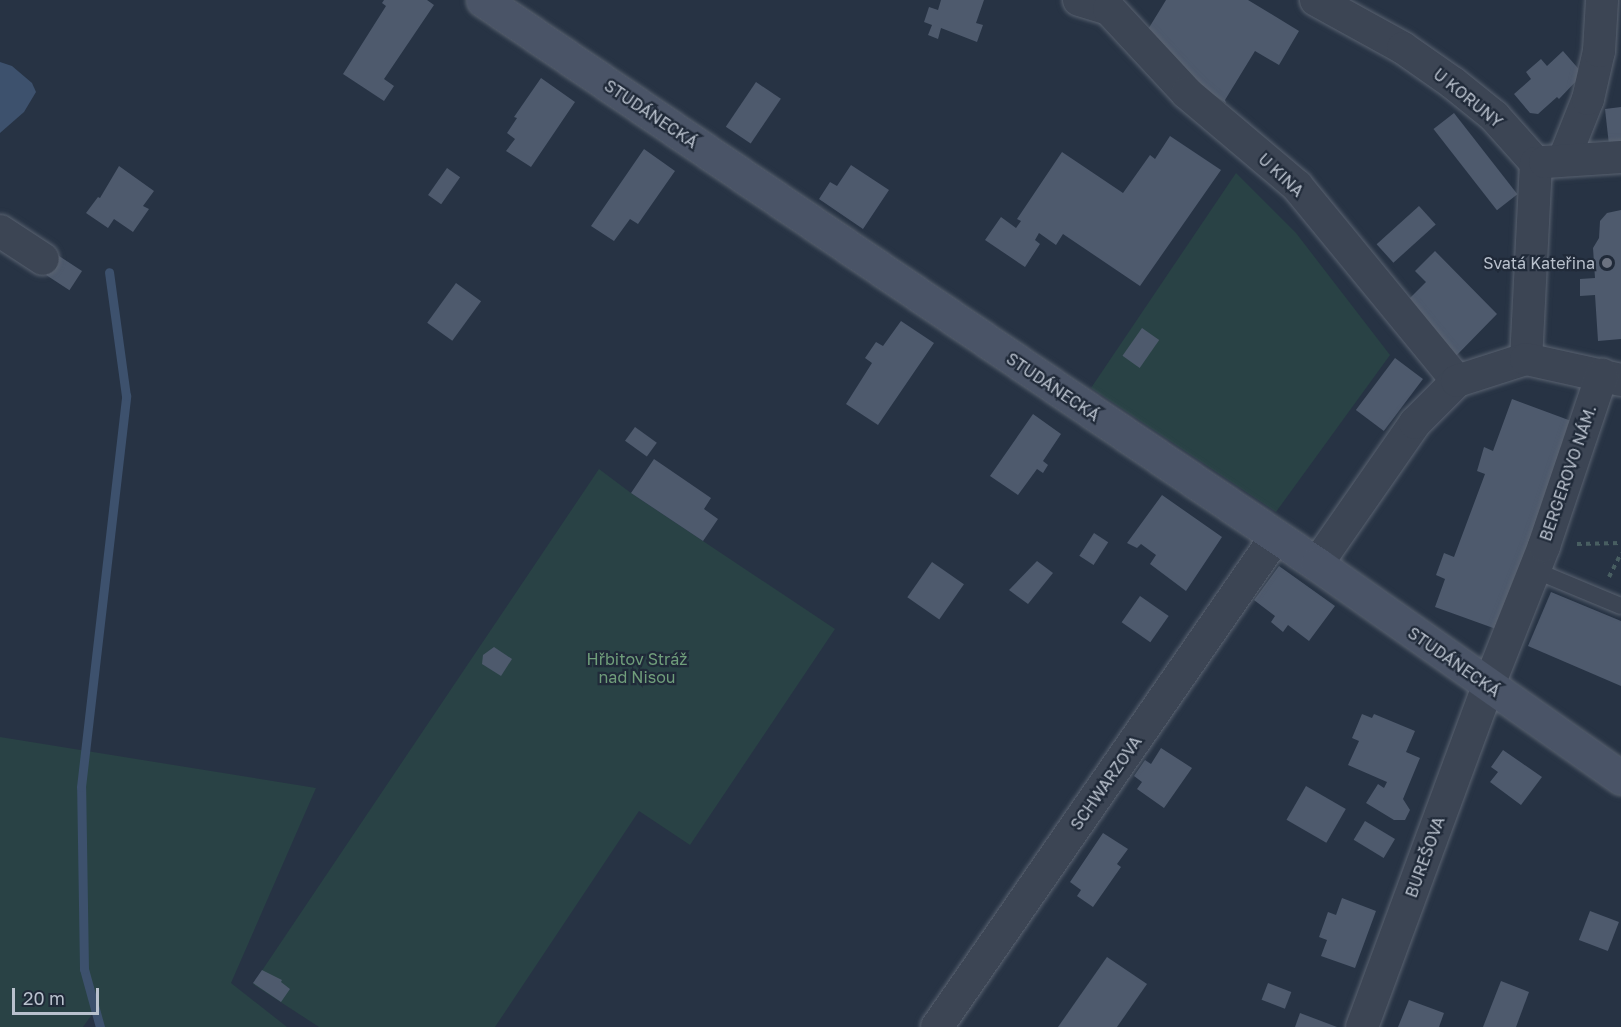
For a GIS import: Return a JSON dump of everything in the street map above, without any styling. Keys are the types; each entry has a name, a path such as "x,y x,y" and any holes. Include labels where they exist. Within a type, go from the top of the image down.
{"street":[{"name":"STUDÁNECKÁ","path":"483,0 1275,538 1317,564 1488,687 1621,778"},
{"name":"U KINA","path":"1079,0 1113,5 1187,93 1297,186 1457,381"},
{"name":"U KORUNY","path":"1316,0 1404,48 1453,83 1550,161"},
{"path":"1526,359 1550,161 1588,99 1599,51 1602,0"},
{"path":"1550,161 1621,158"},
{"path":"0,231 43,259"},
{"path":"1317,564 1415,423 1457,381 1526,359 1612,377"},
{"name":"BERGEROVO NÁM.","path":"1488,687 1612,377"},
{"name":"SCHWARZOVA","path":"937,1027 1275,538"},
{"name":"BUREŠOVA","path":"1362,1027 1488,687"}],"lane":[{"path":"1539,558 1621,606"}],"path":[{"path":"1539,558 1621,543"}],"green space":[{"path":"1236,173 1296,233 1390,355 1276,512 1091,388"},
{"name":"Hřbitov Stráž nad Nisou","path":"599,469 631,493 835,629 690,845 639,811 495,1027 319,1027 253,984"},
{"path":"0,737 316,788 231,983 287,1027 98,1027 93,1013 83,1027 0,1027"}],"water":[{"path":"0,62 12,66 32,83 36,92 24,112 0,133"}],"building":[{"path":"384,0 427,0 434,5 384,79 394,86 384,101 343,74 386,6 382,3"},
{"path":"941,0 984,0 976,23 983,25 977,42 941,28 938,39 928,35 932,25 924,22 929,7 938,10"},
{"path":"1166,0 1248,0 1299,31 1279,65 1255,51 1225,100 1226,103 1203,88 1147,31"},
{"path":"1563,51 1583,74 1559,99 1557,97 1538,114 1530,113 1514,94 1531,79 1526,72 1541,59 1547,66"},
{"path":"541,78 575,102 531,167 506,151 515,139 507,133 517,118 514,117"},
{"path":"756,82 781,99 751,144 726,127"},
{"path":"1621,107 1621,152 1610,154 1605,109"},
{"path":"1454,113 1517,194 1497,210 1434,129"},
{"path":"1170,136 1221,170 1140,286 1063,234 1056,245 1039,233 1035,240 1040,244 1025,267 985,240 1001,217 1016,228 1021,221 1017,219 1062,152 1123,193 1150,155 1155,159"},
{"path":"644,149 675,171 638,224 630,219 614,241 591,226"},
{"path":"851,165 889,190 863,229 819,199 830,182 837,186"},
{"path":"119,166 154,191 143,206 149,209 133,232 114,219 108,228 86,213 98,197 100,198"},
{"path":"447,168 460,177 441,204 428,195"},
{"path":"1419,206 1436,225 1393,263 1377,244"},
{"name":"Svatá Kateřina","path":"1621,210 1621,339 1598,341 1595,295 1580,296 1580,279 1595,278 1593,248 1599,238 1600,221 1607,213"},
{"path":"1435,251 1497,314 1455,357 1403,305 1426,282 1415,271"},
{"path":"56,254 82,271 69,290 43,273"},
{"path":"456,283 481,301 452,341 427,323"},
{"path":"901,321 934,343 878,425 846,404 872,363 865,358 876,342 883,346"},
{"path":"1142,328 1159,340 1140,368 1122,356"},
{"path":"1395,358 1423,379 1384,431 1356,410"},
{"path":"1512,399 1574,422 1496,629 1435,607 1445,579 1436,575 1444,553 1454,557 1485,474 1477,471 1484,447 1493,451"},
{"path":"1033,414 1061,434 1043,461 1048,465 1043,473 1037,469 1018,495 990,476"},
{"path":"635,427 657,443 647,457 625,441"},
{"path":"654,459 711,498 704,509 718,519 703,541 631,493"},
{"path":"1162,495 1222,537 1186,591 1150,564 1156,555 1141,544 1137,548 1127,543"},
{"path":"1094,533 1108,542 1094,565 1079,556"},
{"path":"1037,561 1053,573 1028,604 1009,590"},
{"path":"932,562 964,584 939,620 907,597"},
{"path":"1279,566 1335,606 1309,641 1288,625 1283,632 1271,622 1275,616 1254,600"},
{"path":"1551,592 1621,621 1621,686 1528,646"},
{"path":"1140,596 1169,616 1150,642 1122,622"},
{"path":"494,647 512,659 501,676 482,664 483,655"},
{"path":"1362,714 1372,718 1374,714 1415,731 1406,752 1420,758 1403,799 1410,810 1405,820 1394,820 1366,803 1378,784 1384,788 1387,782 1348,765 1359,741 1352,738"},
{"path":"1161,748 1192,768 1164,808 1137,789 1142,782 1134,776 1145,760 1151,764"},
{"path":"1503,750 1542,777 1521,805 1490,782 1498,772 1491,767"},
{"path":"1306,786 1346,809 1326,843 1286,820"},
{"path":"1365,821 1395,839 1384,858 1354,840"},
{"path":"1103,833 1128,849 1117,864 1121,867 1093,907 1077,896 1081,890 1070,882"},
{"path":"1342,898 1376,911 1355,968 1321,956 1327,940 1319,937 1328,912 1336,915"},
{"path":"1590,911 1619,922 1608,951 1579,940"},
{"path":"1107,957 1147,984 1117,1027 1058,1027"},
{"path":"262,970 282,980 281,982 290,989 281,1002 253,983"},
{"path":"1501,981 1529,992 1516,1027 1483,1027"},
{"path":"1268,983 1291,992 1285,1009 1262,1000"},
{"path":"1409,1000 1444,1013 1439,1027 1398,1027"},
{"path":"1300,1013 1337,1027 1295,1027"}],"waterway":[{"path":"100,1027 84,969 81,787 126,396 109,272"}],"place":[{"name":"Svatá Kateřina","path":"1607,263"}]}
